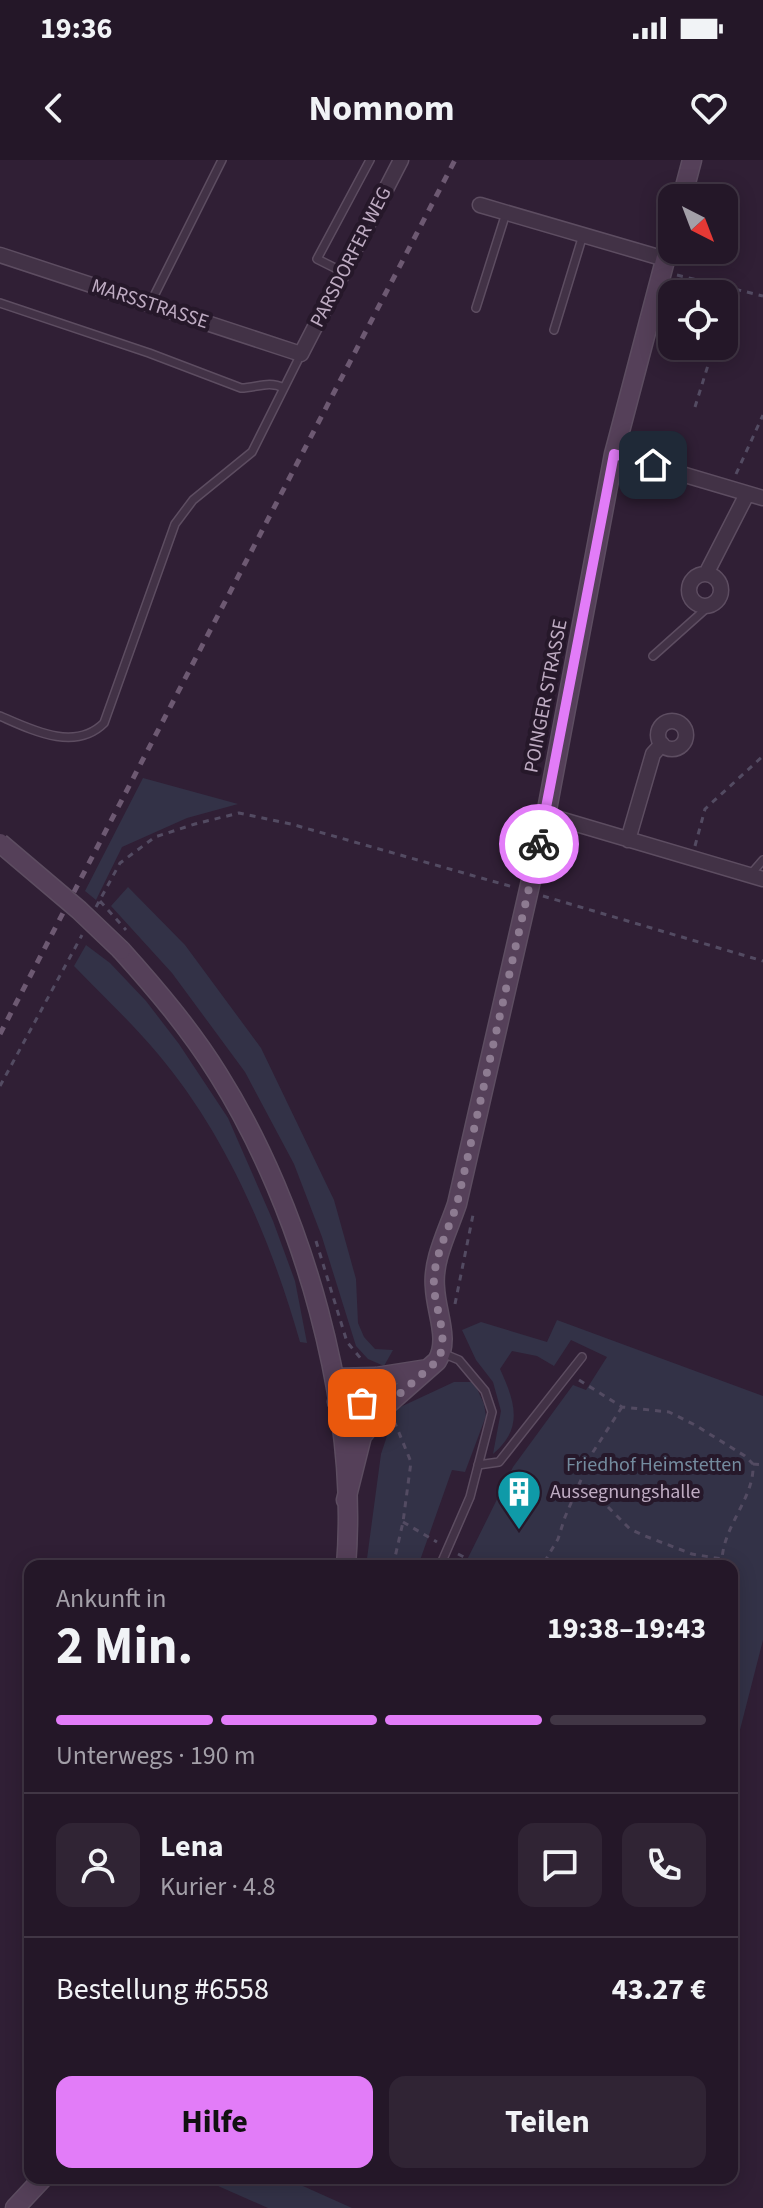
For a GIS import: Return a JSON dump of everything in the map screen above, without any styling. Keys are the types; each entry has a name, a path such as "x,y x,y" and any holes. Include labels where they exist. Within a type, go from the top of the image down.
{"street":[{"name":"PARSDORFER WEG","path":"301,354 401,160"},
{"path":"686,184 692,160"},
{"path":"480,205 583,235 663,265"},
{"name":"MARSSTRASSE","path":"0,255 301,354"},
{"name":"POINGER STRASSE","path":"442,1353 434,1288 437,1260 457,1204 532,893 614,454 663,265"},
{"path":"614,454 763,498"},
{"path":"706,574 747,494"},
{"path":"706,574 719,581 722,591 718,601 709,606 694,602 689,592 695,577 706,574"},
{"path":"628,840 653,754 662,744"},
{"path":"546,815 756,877"},
{"path":"0,843 79,910 125,943 218,1073 266,1163 306,1267 334,1378 346,1500 346,1560"},
{"path":"346,1500 362,1436 387,1405 442,1353"},
{"path":"334,1378 376,1377 427,1369"},
{"path":"337,1402 387,1405"},
{"path":"15,2208 37,2184"}],"lane":[{"path":"150,304 222,160"},
{"path":"343,272 317,259 370,160"},
{"path":"476,308 506,213"},
{"path":"554,330 583,235"},
{"path":"0,303 149,353 241,388 275,383 284,388"},
{"path":"0,716 31,730 60,737 81,737 104,723 175,524 193,500 252,452 301,354"},
{"path":"653,656 709,606"},
{"path":"756,877 763,860"},
{"path":"442,1353 459,1360 485,1391 492,1412 470,1497 442,1560"},
{"path":"478,1465 499,1462 582,1357"}],"path":[{"path":"663,265 710,280"},
{"path":"738,289 763,296"},
{"path":"695,407 710,360"},
{"path":"730,488 763,415"},
{"path":"692,859 705,809 763,756"},
{"path":"93,913 120,863 155,837 239,813 291,824 763,961"},
{"path":"100,901 125,943"},
{"path":"0,1086 87,925"},
{"path":"569,1374 622,1407 669,1412 705,1431 753,1464 763,1465"},
{"path":"546,1560 558,1539 593,1452 622,1407"},
{"path":"579,1486 600,1499 638,1533 665,1546 722,1559 734,1516 754,1478 753,1464"},
{"path":"394,1560 403,1522 470,1560"}],"green space":[{"path":"143,778 238,804 187,818 122,847 96,900 85,891"},
{"path":"128,887 185,945 261,1048 334,1200 356,1279 358,1323 364,1337 375,1349 393,1350 384,1366 368,1359 356,1346 322,1237 294,1164 245,1072 172,973 111,906"},
{"path":"86,945 110,963 146,1001 228,1118 273,1221 295,1281 307,1343 300,1342 261,1228 226,1154 183,1086 158,1054 74,966"},
{"name":"Friedhof Heimstetten","path":"557,1320 763,1396 763,1640 738,1738 738,1560 467,1560 513,1467 573,1385 586,1390 607,1357 571,1340 554,1366 537,1356 512,1351 500,1369 513,1404 513,1424 503,1444 493,1454 501,1411 493,1382 476,1360 462,1330 481,1322 547,1342"},
{"path":"454,1382 474,1382 486,1416 465,1472 452,1470 420,1560 367,1560 381,1454 396,1409"},
{"path":"214,2184 298,2184 352,2208 268,2208"}],"railway":[{"path":"0,1034 455,160"}],"way so far":[{"path":"362,1403 387,1405 418,1379 442,1353 434,1274 457,1204 539,844"}],"place":[{"name":"Aussegnungshalle","path":"519,1531"}],"route":[{"path":"539,844 614,454 653,465"}]}
